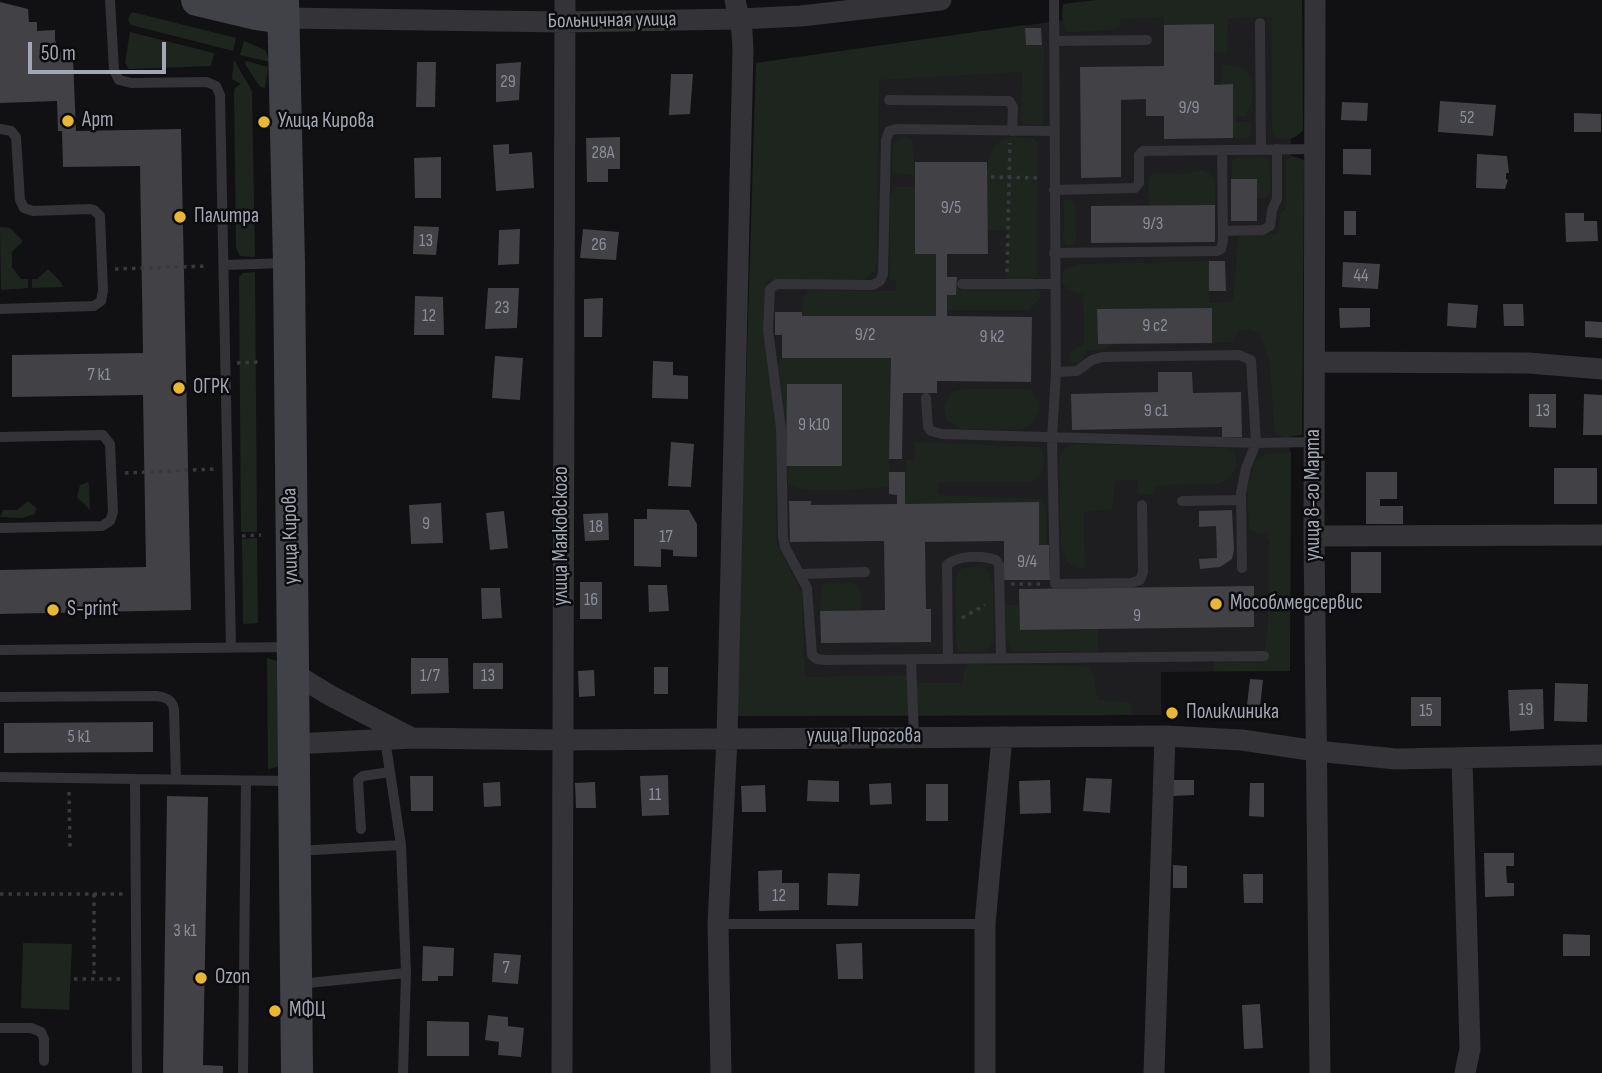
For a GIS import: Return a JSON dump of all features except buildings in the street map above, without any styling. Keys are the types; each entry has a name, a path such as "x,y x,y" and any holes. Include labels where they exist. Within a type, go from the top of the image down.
{"street":[{"path":"197,0 256,15 283,9"},
{"name":"улица Маяковского","path":"562,1073 565,0"},
{"name":"Больничная улица","path":"283,9 394,10 564,22 737,9 801,16 941,0"},
{"name":"улица 8-го Марта","path":"1315,0 1314,536 1320,1073"},
{"name":"улица Кирова","path":"283,9 289,263 297,1073"},
{"path":"721,1073 718,925 727,738 743,50 737,9"},
{"path":"1315,362 1528,363 1602,369"},
{"path":"1314,536 1602,535"},
{"name":"улица Пирогова","path":"293,660 331,696 412,738"},
{"path":"1154,1073 1165,736"},
{"name":"улица Пирогова","path":"293,744 412,738 561,740 1165,736 1242,740 1380,758 1462,759 1602,755"},
{"path":"985,1073 985,924 1002,737"},
{"path":"1462,759 1469,1049 1465,1073"}],"lane":[{"path":"110,0 114,70 119,80 131,83 207,82 216,86 219,91 225,265 231,648"},
{"path":"1054,0 1056,372 1052,438 1055,584 1131,583 1140,580 1143,572 1142,505"},
{"path":"1260,23 1261,149"},
{"path":"1054,41 1147,40"},
{"path":"889,100 1009,101 1013,107 1011,131"},
{"path":"0,130 11,131 16,137 20,200 24,208 33,211 90,209 98,213 101,221 103,270 102,301 94,306 0,309"},
{"path":"1053,131 889,131 886,137 883,274 880,281 873,285 777,285 770,289 768,330 781,428 783,537 785,547 801,574 809,596 811,647 814,657 826,660 1264,656"},
{"path":"1223,231 1260,231 1270,226 1272,210 1278,199 1277,149"},
{"path":"1054,190 1135,188 1139,183 1139,155 1143,151 1315,149"},
{"path":"1054,253 1217,251 1223,245 1222,150"},
{"path":"225,265 289,263"},
{"path":"962,284 1055,284"},
{"path":"1056,372 1077,371 1092,360 1102,357 1244,355 1252,363 1256,443 1244,476 1241,500 1242,568"},
{"path":"926,398 927,423 935,433 974,437 1314,442"},
{"path":"0,437 103,435 110,444 113,512 107,524 0,528"},
{"path":"1182,501 1241,500"},
{"path":"948,659 947,565 958,559 988,558 996,560 1001,658"},
{"path":"801,574 865,572"},
{"path":"0,650 231,648 293,660"},
{"path":"911,659 914,737"},
{"path":"0,697 167,698 174,706 176,779"},
{"path":"386,739 401,845 406,973 403,1073"},
{"path":"361,829 358,780 363,776 390,772"},
{"path":"0,777 293,780"},
{"path":"135,779 137,1073"},
{"path":"243,1073 246,781"},
{"path":"295,851 401,845"},
{"path":"718,925 985,924"},
{"path":"296,984 406,973"},
{"path":"0,1028 31,1028 41,1032 44,1039 44,1061"}],"path":[{"path":"1007,284 1011,131"},
{"path":"990,177 1043,178"},
{"path":"103,270 225,265"},
{"path":"226,363 260,362"},
{"path":"111,473 228,468"},
{"path":"999,584 1055,584"},
{"path":"947,626 999,597"},
{"path":"69,778 69,849"},
{"path":"0,894 135,894"},
{"path":"94,894 94,979"},
{"path":"74,979 136,978"}],"shaded area":[{"path":"1096,0 1302,0 1303,130 1288,139 1276,137 1272,131 1271,17 1228,18 1227,53 1214,52 1214,24 1164,25 1163,17 1121,19 1119,27 1114,30 1065,30 1063,4"},
{"path":"1208,0 1291,0 1290,671 1161,672 1161,715 736,716 756,63"},
{"path":"132,12 236,38 233,51 131,25 128,19"},
{"path":"1025,25 1026,45 1044,45 1043,125 1024,124 1021,121 1022,72 879,80 875,271 862,281 766,281 764,330 777,426 777,543 802,594 805,677 912,675 912,683 962,683 965,667 970,664 1084,666 1093,675 1098,700 1130,702 1133,715 736,716 756,63"},
{"path":"130,32 214,53 211,66 129,69 125,63"},
{"path":"244,41 265,50 270,62 240,55"},
{"path":"234,60 252,91 255,257 240,256 236,248 234,92 241,84 232,79"},
{"path":"246,61 268,67 265,88 260,87 245,64"},
{"path":"1222,65 1240,67 1249,76 1251,105 1245,116 1236,117 1236,122 1251,122 1249,138 1233,138 1233,85 1221,85"},
{"path":"902,137 912,140 915,175 892,173 893,145"},
{"path":"1010,137 1033,138 1038,143 1037,276 1032,279 1007,279 1008,231 988,230 986,191 989,162 1000,142"},
{"path":"1292,156 1304,160 1302,435 1284,438 1274,430 1270,363 1259,333 1251,329 1239,331 1231,342 1212,343 1212,309 1097,310 1098,344 1112,344 1105,349 1087,351 1080,363 1070,362 1069,353 1084,344 1083,295 1065,286 1062,275 1065,269 1081,264 1209,261 1209,303 1233,302 1238,238 1242,235 1278,234 1280,215 1286,208 1286,160"},
{"path":"1239,157 1269,160 1271,191 1266,198 1257,198 1256,179 1231,179 1232,161"},
{"path":"1202,170 1214,179 1215,205 1149,206 1148,181 1152,173 1181,174"},
{"path":"895,187 915,187 936,254 936,316 802,316 803,297 809,291 896,291 896,281 890,280 890,198"},
{"path":"1069,198 1075,203 1076,240 1075,244 1069,246 1063,242 1064,202"},
{"path":"0,227 10,228 23,241 12,252 12,267 21,279 28,279 28,288 1,290"},
{"path":"48,269 63,287 32,288 32,279 37,279"},
{"path":"255,272 257,532 241,532 239,277 243,273"},
{"path":"956,289 1036,289 1040,292 1040,298 1029,310 947,310 947,295 956,295"},
{"path":"782,358 891,358 889,487 821,490 788,484 786,420 778,365"},
{"path":"964,389 1030,389 1040,404 1035,421 1022,430 962,429 947,421 944,407 951,392"},
{"path":"915,442 1040,447 1043,467 1032,482 938,482 938,495 1041,499 1046,506 1046,545 1039,545 1039,503 905,504 906,460 915,460"},
{"path":"1079,444 1229,448 1236,454 1237,464 1232,476 1220,484 1160,485 1152,495 1138,494 1138,480 1115,481 1112,509 1084,512 1085,565 1076,569 1066,560 1061,547 1059,460 1066,448"},
{"path":"1291,452 1290,671 1214,671 1214,656 1264,655 1268,622 1269,540 1266,534 1254,532 1249,528 1247,490 1255,461 1265,454"},
{"path":"88,482 90,510 77,497 80,485"},
{"path":"28,501 36,508 35,514 22,518 0,517 3,510 17,510"},
{"path":"257,538 258,623 243,624 242,539"},
{"path":"982,567 988,570 993,584 994,643 986,651 964,652 958,649 956,642 956,577 962,568"},
{"path":"851,582 860,590 862,610 820,611 822,586 827,583"},
{"path":"1005,605 1020,605 1020,630 1098,629 1098,650 1013,651 1006,640"},
{"path":"267,658 277,661 282,763 278,767 268,769"},
{"path":"23,943 72,944 69,1010 21,1008"}],"place":[{"name":"Арт","path":"68,121"},
{"name":"Улица Кирова","path":"264,122"},
{"name":"Палитра","path":"180,217"},
{"name":"ОГРК","path":"179,388"},
{"name":"Мособлмедсервис","path":"1216,604"},
{"name":"S-print","path":"53,610"},
{"name":"Поликлиника","path":"1172,713"},
{"name":"Ozon","path":"201,978"},
{"name":"МФЦ","path":"275,1011"}]}
